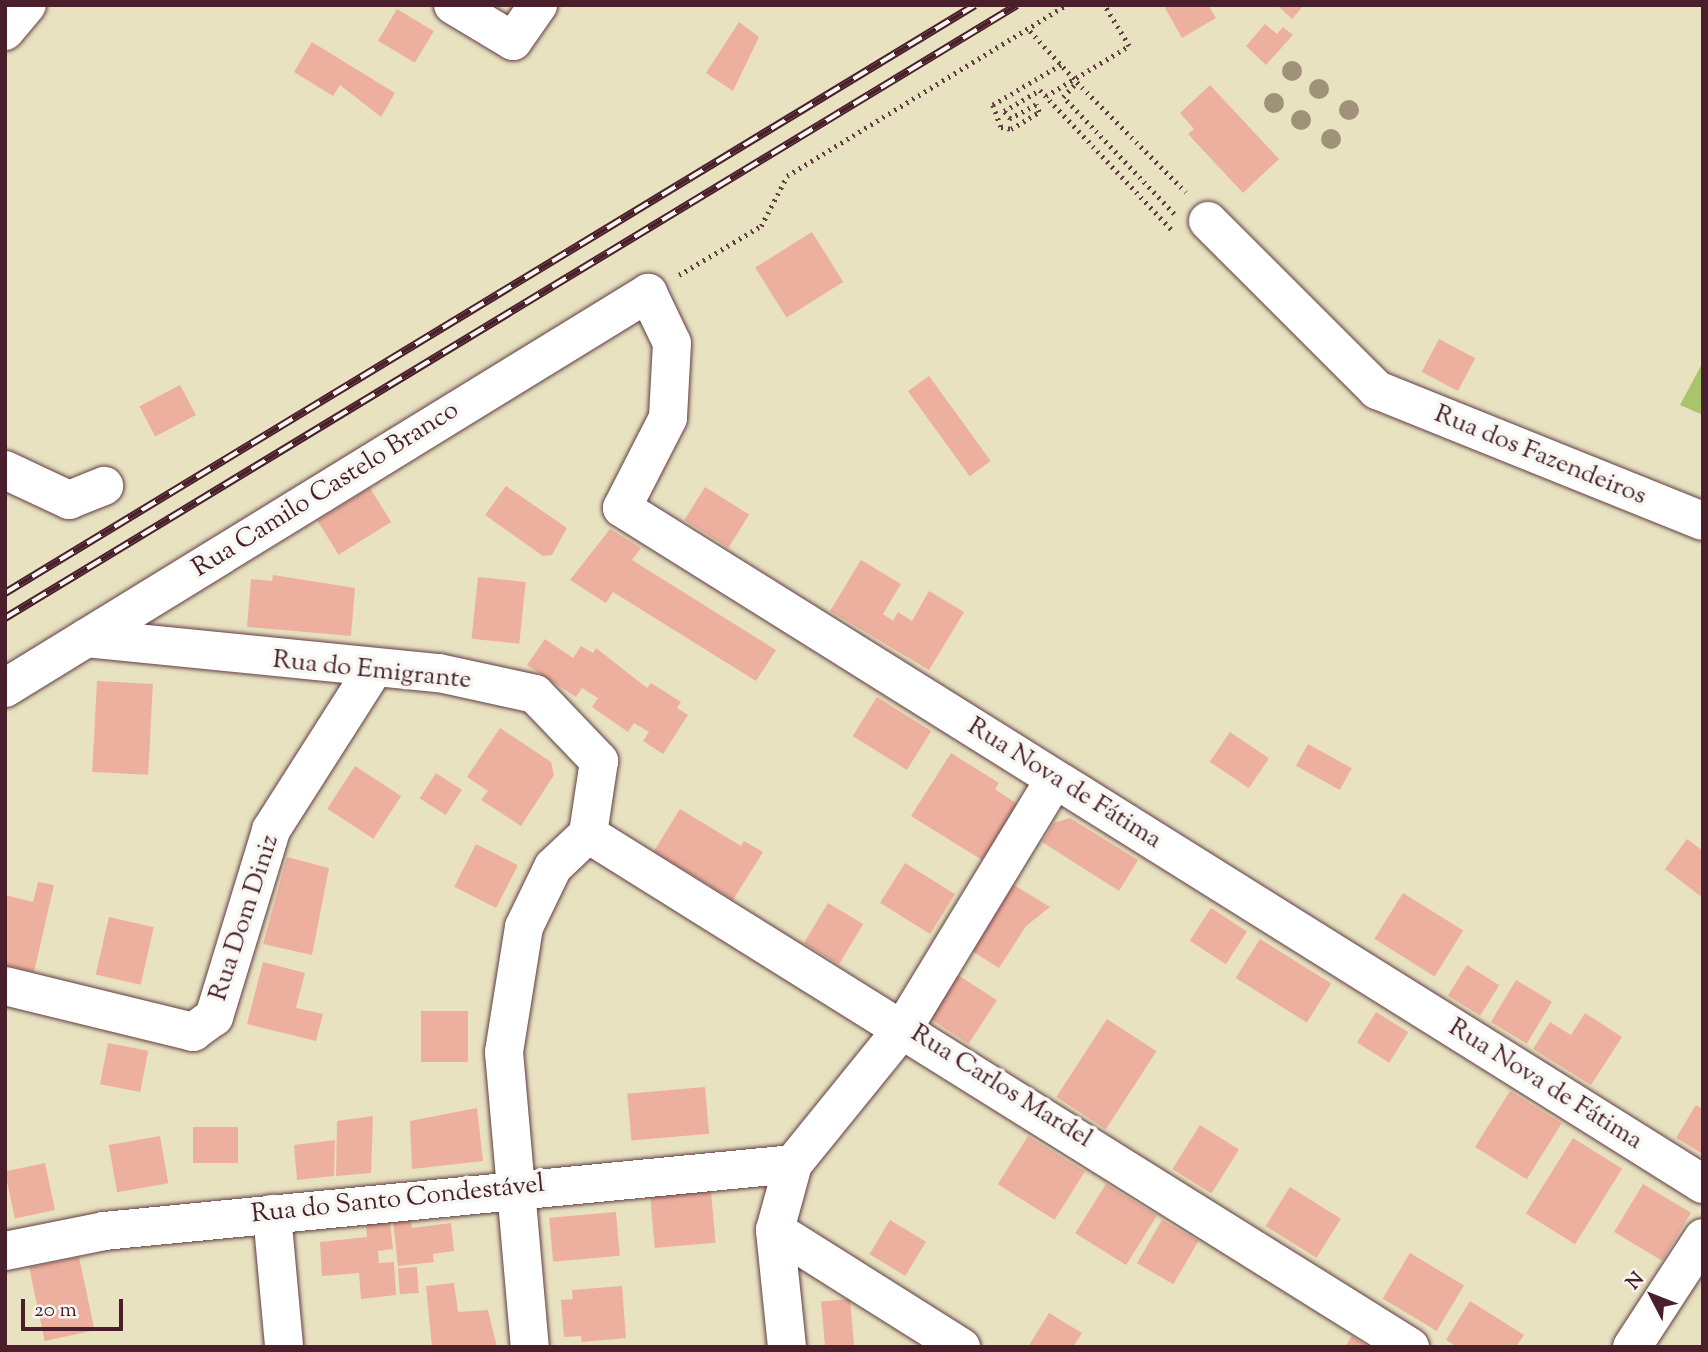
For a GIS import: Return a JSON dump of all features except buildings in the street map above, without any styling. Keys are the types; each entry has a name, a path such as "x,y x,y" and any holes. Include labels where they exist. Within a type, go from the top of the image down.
{"street":[{"path":"5,31 26,5"},
{"path":"453,5 513,41 538,5"},
{"name":"Rua dos Fazendeiros","path":"1187,224 1377,390 1703,521"},
{"name":"Rua Camilo Castelo Branco","path":"5,688 648,293"},
{"name":"Rua Nova de Fátima","path":"648,293 672,343 668,418 622,508 1703,1184"},
{"path":"5,470 69,500 104,486"},
{"name":"Rua do Emigrante","path":"86,638 373,670 439,673 535,694 599,761 588,834"},
{"name":"Rua Dom Diniz","path":"5,986 194,1032 214,1017 271,830 373,670"},
{"path":"787,1347 775,1230 793,1164 904,1027 1055,779"},
{"path":"530,1347 519,1186 505,1052 524,927 553,867 588,834"},
{"name":"Rua Carlos Mardel","path":"588,834 904,1027 1410,1347"},
{"name":"Rua do Santo Condestável","path":"5,1251 104,1231 519,1186 793,1164"},
{"path":"272,1214 284,1347"},
{"path":"775,1230 961,1347"},
{"path":"1632,1347 1703,1238"}],"path":[{"path":"648,293 761,226 787,176 1030,32 1066,5"},
{"path":"1046,96 1129,46 1104,5"},
{"path":"1030,32 1077,82 1175,176 1187,224"},
{"path":"1061,65 993,105 995,116 1011,129 1040,107 1010,119 1004,111 1040,90 1187,224"},
{"path":"1077,82 1063,97 1187,224"}],"green space":[{"path":"1703,362 1703,415 1680,405"}],"railway":[{"path":"5,593 975,5"},
{"path":"5,618 1017,5"}]}
